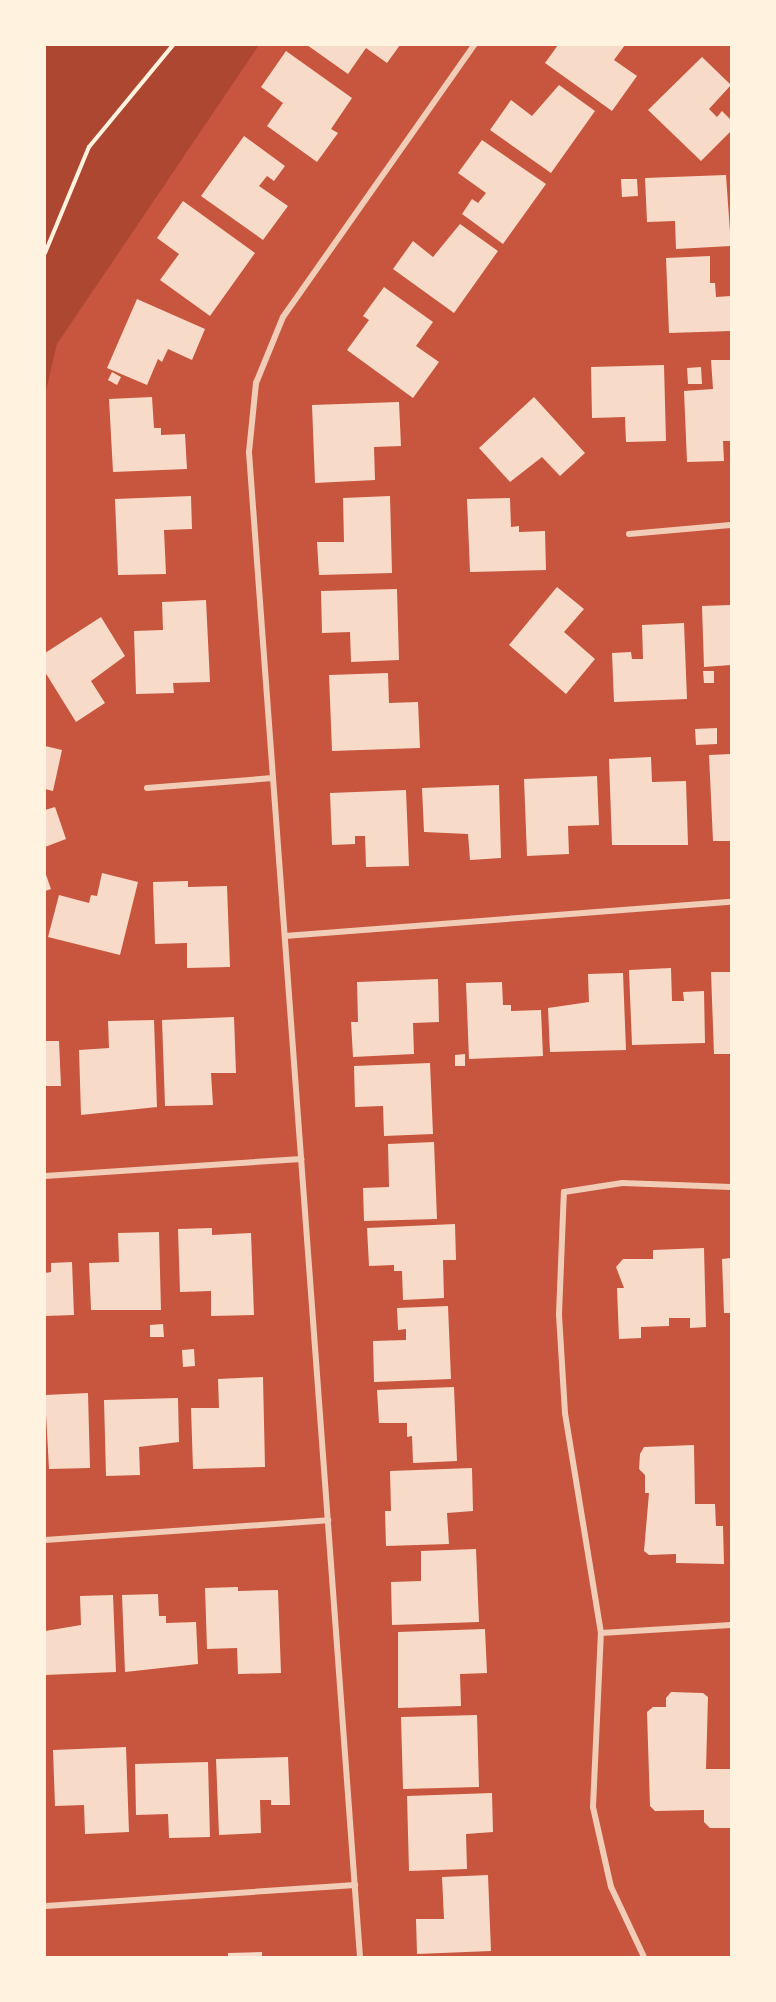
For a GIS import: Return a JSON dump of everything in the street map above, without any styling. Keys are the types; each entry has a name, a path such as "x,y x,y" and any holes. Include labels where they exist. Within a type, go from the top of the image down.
{"street":[{"path":"360,1957 249,452 255,383 283,317 474,45"},
{"path":"629,534 731,525"},
{"path":"147,788 273,778"},
{"path":"285,936 731,902"},
{"path":"45,1176 302,1159"},
{"path":"644,1957 611,1887 593,1806 601,1633 565,1413 559,1314 564,1192 622,1183 731,1187"},
{"path":"45,1540 328,1520"},
{"path":"601,1633 731,1625"},
{"path":"46,1906 355,1885"}],"path":[{"path":"45,254 89,147 173,45"}],"shaded area":[{"path":"45,45 259,45 57,344 45,395"}],"building":[{"path":"307,45 400,45 387,63 366,48 348,74"},
{"path":"558,45 625,45 614,60 637,76 612,111 545,63"},
{"path":"286,51 352,98 331,129 338,133 317,162 267,126 283,103 261,87"},
{"path":"702,57 731,85 709,109 717,117 722,111 731,120 731,131 701,161 648,110"},
{"path":"559,85 595,111 551,173 490,130 511,100 532,116"},
{"path":"244,136 285,166 274,181 267,176 259,186 288,206 263,240 201,196"},
{"path":"482,140 546,184 503,244 462,214 472,199 478,203 486,193 458,173"},
{"path":"726,175 731,246 676,249 675,221 647,222 645,178"},
{"path":"621,179 637,179 638,196 622,197"},
{"path":"183,201 255,253 210,316 160,280 179,254 157,238"},
{"path":"460,224 498,251 454,313 393,269 413,241 433,257"},
{"path":"710,256 710,283 715,283 716,297 731,296 731,331 669,333 666,258"},
{"path":"384,287 433,322 416,346 439,362 413,398 347,350 369,320 363,316"},
{"path":"137,299 205,329 192,360 168,349 162,362 158,359 147,385 107,368"},
{"path":"711,360 731,360 731,441 723,441 724,461 687,462 684,391 713,389"},
{"path":"664,365 666,441 626,442 625,417 592,418 591,367"},
{"path":"701,367 702,384 688,384 687,368"},
{"path":"112,372 121,377 117,385 108,380"},
{"path":"152,397 154,428 161,428 161,435 185,434 187,469 113,472 109,399"},
{"path":"534,397 585,453 560,476 542,457 510,482 479,448"},
{"path":"399,402 401,446 374,447 375,480 315,483 312,405"},
{"path":"191,496 192,529 164,530 166,574 118,575 115,499"},
{"path":"390,496 392,573 319,575 317,542 344,542 343,498"},
{"path":"510,498 511,527 519,526 519,532 545,531 546,570 470,572 467,499"},
{"path":"557,587 584,609 564,632 595,659 566,694 509,645"},
{"path":"397,589 399,660 351,662 350,632 322,633 321,591"},
{"path":"206,600 210,682 173,683 174,693 136,694 134,631 163,630 162,602"},
{"path":"731,605 731,665 704,667 702,606"},
{"path":"101,617 125,656 91,681 105,703 76,722 45,672 45,653"},
{"path":"684,623 687,699 614,702 612,653 631,652 632,659 643,659 642,625"},
{"path":"703,671 714,671 714,683 704,683"},
{"path":"388,673 389,703 418,702 420,748 332,751 329,675"},
{"path":"717,728 717,744 696,745 695,729"},
{"path":"45,746 62,750 53,791 45,789"},
{"path":"731,754 731,841 713,841 709,755"},
{"path":"651,757 652,782 686,781 688,845 612,845 609,759"},
{"path":"597,776 599,825 568,826 569,854 527,856 524,779"},
{"path":"499,785 501,858 470,860 468,834 424,832 422,788"},
{"path":"406,790 409,866 366,867 365,836 355,836 355,844 332,845 330,793"},
{"path":"55,807 66,839 45,847 45,810"},
{"path":"45,872 51,889 45,891"},
{"path":"102,873 138,882 120,955 48,937 59,895 89,903 91,895 97,896"},
{"path":"188,881 188,887 227,886 230,967 187,968 187,943 155,944 153,882"},
{"path":"671,968 672,1001 684,1001 683,992 704,991 705,1043 632,1045 629,970"},
{"path":"711,972 731,972 731,1054 714,1054"},
{"path":"623,973 626,1050 550,1052 548,1008 589,1002 588,974"},
{"path":"438,979 439,1022 413,1023 414,1054 353,1057 351,1022 358,1022 357,982"},
{"path":"502,982 503,1005 511,1005 511,1011 541,1010 543,1056 469,1059 466,983"},
{"path":"234,1017 236,1073 211,1073 213,1105 165,1106 162,1020"},
{"path":"154,1020 157,1107 81,1115 79,1050 109,1048 108,1021"},
{"path":"45,1041 59,1041 61,1086 45,1086"},
{"path":"465,1054 465,1066 455,1066 455,1055"},
{"path":"430,1063 433,1134 384,1136 383,1106 355,1107 354,1066"},
{"path":"434,1142 437,1219 364,1221 363,1188 389,1187 388,1144"},
{"path":"455,1224 456,1260 443,1260 444,1298 403,1300 402,1271 394,1271 394,1265 369,1266 367,1228"},
{"path":"212,1228 212,1235 251,1233 254,1315 211,1316 211,1291 180,1292 178,1229"},
{"path":"159,1232 161,1310 91,1310 89,1263 119,1262 118,1233"},
{"path":"704,1248 706,1327 690,1328 690,1318 669,1318 669,1326 641,1327 641,1338 619,1339 617,1288 624,1288 616,1267 623,1259 653,1259 653,1250"},
{"path":"731,1258 731,1313 724,1313 722,1259"},
{"path":"72,1262 74,1315 45,1316 45,1273 51,1272 51,1263"},
{"path":"448,1306 451,1379 374,1382 373,1341 406,1340 406,1329 398,1330 397,1308"},
{"path":"163,1324 164,1337 150,1337 150,1325"},
{"path":"194,1349 195,1366 183,1367 182,1350"},
{"path":"263,1377 265,1467 193,1469 191,1408 219,1408 218,1379"},
{"path":"454,1387 457,1461 413,1463 412,1436 407,1437 407,1423 379,1423 377,1390"},
{"path":"88,1393 90,1468 49,1469 45,1395"},
{"path":"178,1398 179,1442 139,1447 140,1475 106,1476 104,1400"},
{"path":"694,1445 695,1504 715,1504 716,1526 723,1526 724,1564 676,1563 676,1554 649,1555 644,1551 649,1493 645,1493 645,1475 639,1469 640,1454 644,1447"},
{"path":"472,1468 473,1511 447,1513 449,1544 386,1546 385,1511 391,1511 390,1471"},
{"path":"476,1549 479,1622 392,1625 391,1582 421,1581 421,1551"},
{"path":"238,1587 238,1591 278,1590 281,1673 238,1674 237,1648 207,1649 205,1588"},
{"path":"158,1594 159,1616 166,1616 166,1623 196,1622 198,1664 125,1672 122,1595"},
{"path":"113,1595 116,1672 45,1675 45,1631 81,1625 80,1596"},
{"path":"485,1629 487,1673 460,1674 461,1706 398,1708 398,1632"},
{"path":"671,1692 703,1693 708,1697 706,1769 731,1769 731,1828 710,1828 704,1822 704,1810 655,1811 650,1806 647,1712 653,1707 666,1707 666,1698"},
{"path":"477,1715 479,1787 403,1789 401,1717"},
{"path":"126,1747 129,1832 85,1834 84,1805 55,1806 53,1750"},
{"path":"288,1757 290,1805 271,1805 271,1800 260,1800 261,1833 219,1835 216,1759"},
{"path":"208,1762 210,1837 169,1838 168,1814 136,1815 135,1764"},
{"path":"492,1793 493,1832 466,1834 467,1869 409,1871 407,1796"},
{"path":"488,1875 491,1951 417,1954 416,1919 444,1919 442,1877"},
{"path":"262,1952 262,1957 228,1957 228,1953"}]}
